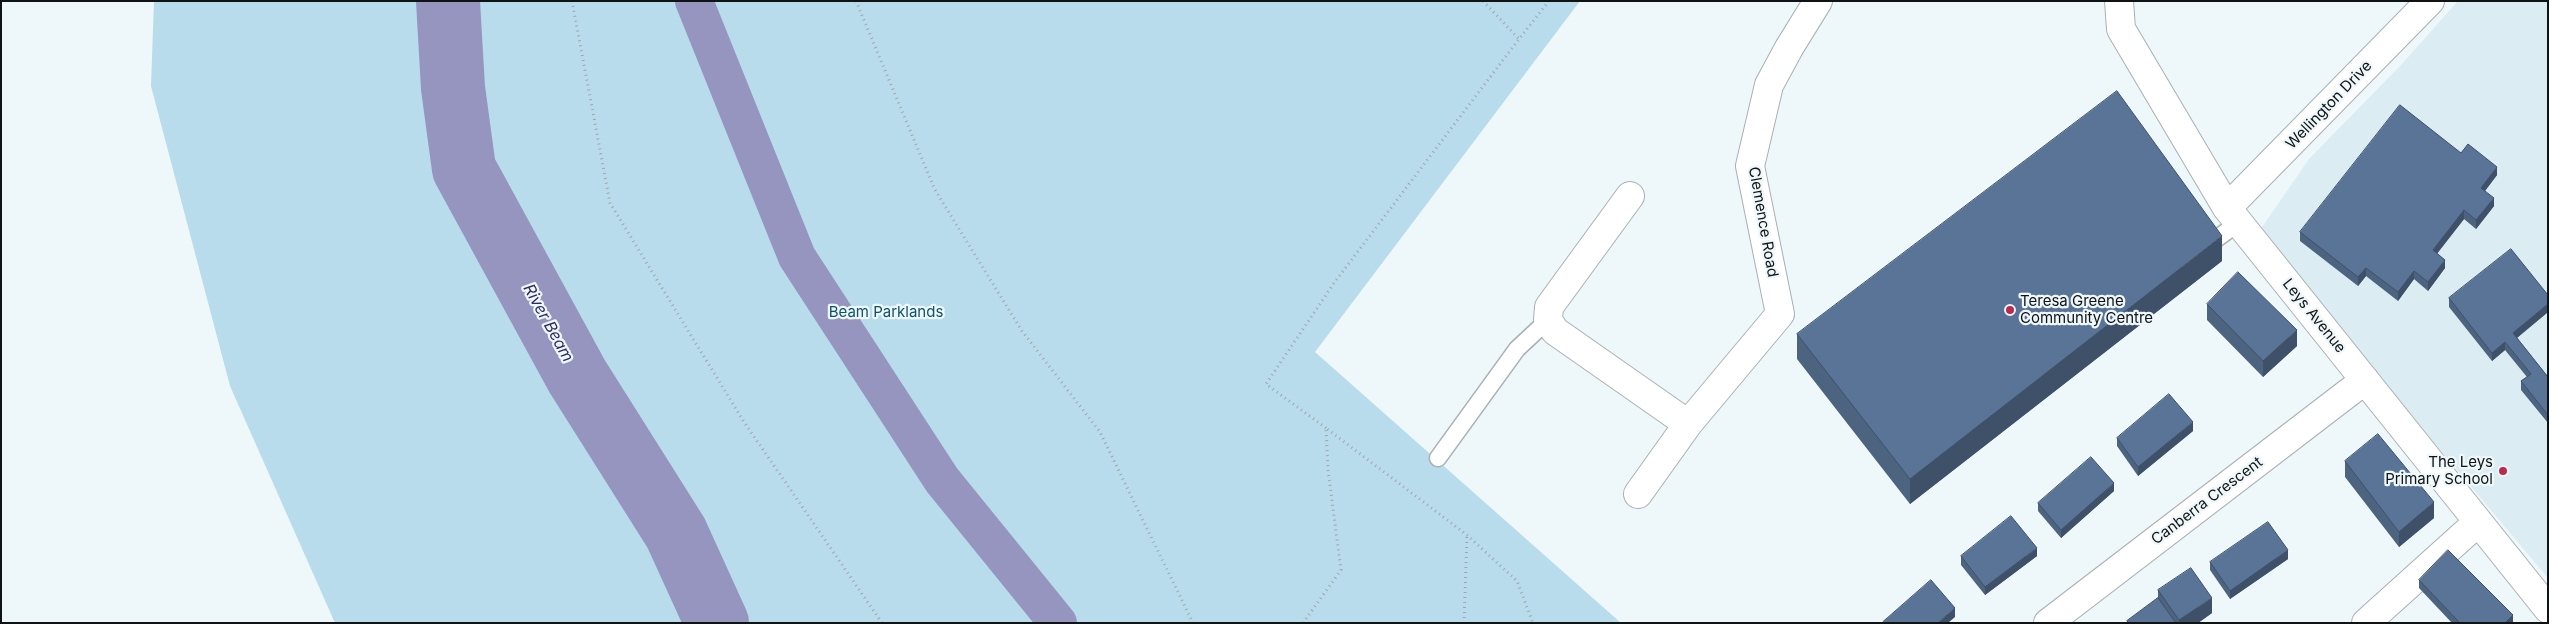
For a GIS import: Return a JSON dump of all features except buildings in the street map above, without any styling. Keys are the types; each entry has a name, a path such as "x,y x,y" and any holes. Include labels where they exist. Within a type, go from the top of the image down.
{"street":[{"name":"Clemence Road","path":"1638,494 1688,424 1780,314 1750,166 1769,85 1818,1"},
{"name":"Leys Avenue","path":"2119,1 2121,29 2233,216 2477,523 2548,609"},
{"name":"Wellington Drive","path":"2233,216 2430,1"},
{"path":"1630,196 1549,307 1548,320 1555,331 1688,424"},
{"name":"Canberra Crescent","path":"2048,623 2365,380"},
{"path":"2366,623 2477,523"}],"lane":[{"path":"2190,258 2233,216"},
{"path":"1438,458 1517,349 1548,320"}],"path":[{"path":"572,1 610,203 744,422 882,623"},
{"path":"856,1 935,190 1022,331 1100,432 1193,623"},
{"path":"1482,1 1519,39"},
{"path":"1533,623 1517,581 1467,535 1266,384 1334,283 1549,1"},
{"path":"1303,623 1341,570 1328,470 1326,428"},
{"path":"1464,623 1467,535"}],"shaded area":[{"path":"2458,1 2548,1 2548,578 2368,364 2260,230 2309,159 2402,64"}],"green space":[{"name":"Beam Parklands","path":"154,1 1580,1 1315,352 1621,623 335,623 230,386 151,86"}],"waterway":[{"name":"River Beam","path":"448,1 453,88 464,169 577,376 676,533 717,623"},
{"path":"694,1 797,257 942,480 1058,623"}],"place":[{"name":"Teresa Greene Community Centre","path":"2010,310"},
{"name":"The Leys Primary School","path":"2503,471"}]}
